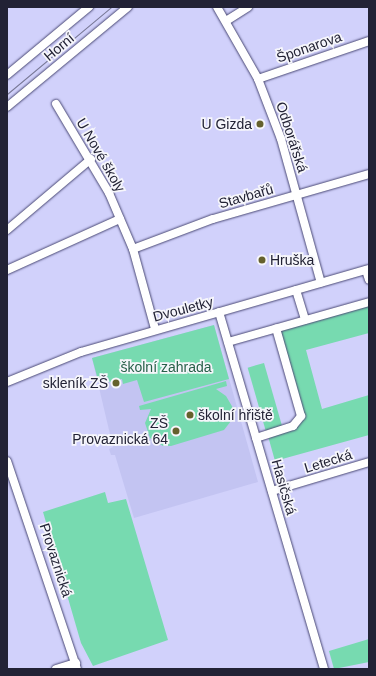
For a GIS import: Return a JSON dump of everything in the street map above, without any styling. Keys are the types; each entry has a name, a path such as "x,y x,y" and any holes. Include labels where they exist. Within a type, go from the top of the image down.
{"street":[{"name":"Horní","path":"7,75 89,7"},
{"name":"Horní","path":"7,107 128,7"},
{"name":"Odborářská","path":"217,7 258,79 281,139 321,283"},
{"path":"226,21 248,7"},
{"name":"Šponarova","path":"258,79 369,40"},
{"name":"U Nové školy","path":"56,104 91,159 120,219 133,249 155,329"},
{"path":"7,230 91,159"},
{"name":"Stavbařů","path":"133,249 213,219 369,174"},
{"path":"7,270 120,219"},
{"path":"368,270 369,280"},
{"name":"Dvouletky","path":"7,382 70,356 155,329 368,270"},
{"path":"296,290 305,320"},
{"path":"228,342 369,302"},
{"name":"Hasičská","path":"219,312 324,669"},
{"path":"256,438 293,426 301,416 276,328"},
{"name":"Provaznická","path":"7,461 77,666"},
{"name":"Letecká","path":"272,491 369,462"},
{"path":"56,669 77,666"}],"shaded area":[{"name":"ZŠ Provaznická 64","path":"214,325 258,482 134,518 115,455 111,455 109,449 113,447 92,358"}],"green space":[{"path":"369,304 369,333 306,350 322,409 369,395 369,435 275,461 268,436 295,429 304,419 279,330"},
{"name":"školní zahrada","path":"214,325 229,379 144,402 137,380 123,384 122,379 109,382 108,377 98,380 92,358"},
{"path":"264,363 282,426 266,431 248,368"},
{"name":"školní hřiště","path":"226,381 227,386 216,389 226,396 233,408 231,421 224,430 171,446 163,446 150,438 145,423 151,409 140,410 139,406"},
{"path":"105,492 108,503 126,499 168,640 93,666 81,643 43,512"},
{"path":"369,639 369,662 334,669 329,651"}],"tram line":[{"path":"7,94 111,7"}],"place":[{"name":"U Gizda","path":"260,124"},
{"name":"Hruška","path":"262,260"},
{"name":"skleník ZŠ","path":"116,383"},
{"name":"školní hřiště","path":"190,415"},
{"name":"ZŠ Provaznická 64","path":"176,431"}]}
